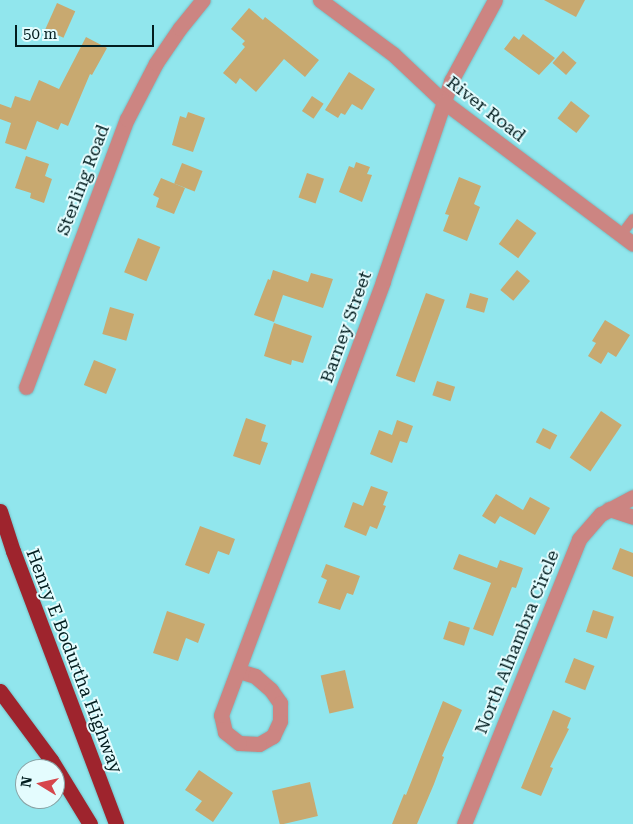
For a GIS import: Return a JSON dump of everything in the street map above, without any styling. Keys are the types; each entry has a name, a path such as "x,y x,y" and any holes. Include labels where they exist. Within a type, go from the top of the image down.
{"highway":[{"name":"Henry E Bodurtha Highway","path":"0,512 116,824"},
{"path":"0,691 51,760 90,824"}],"street":[{"name":"Sterling Road","path":"26,387 127,119 163,51 203,0"},
{"name":"River Road","path":"320,0 393,54 444,102 633,244"},
{"name":"Barney Street","path":"240,671 255,676 271,690 280,703 280,720 273,736 259,744 239,743 225,732 221,715 240,671 383,281 451,81 495,0"},
{"name":"North Alhambra Circle","path":"464,824 574,550 589,526 609,509 633,497"},
{"path":"609,509 633,517"}],"lane":[{"path":"620,235 633,219"}],"building":[{"path":"544,0 585,0 576,17"},
{"path":"57,3 75,11 63,38 45,29"},
{"path":"249,8 263,20 265,17 319,60 305,77 284,59 256,92 240,78 236,84 223,73 245,47 242,44 245,41 231,29"},
{"path":"523,34 555,58 539,75 504,49 514,36 519,40"},
{"path":"86,37 107,48 92,75 90,74 68,126 61,123 58,130 37,121 26,150 5,143 11,123 0,119 0,104 11,108 15,96 30,101 39,80 59,89"},
{"path":"563,51 577,63 566,75 553,63"},
{"path":"349,72 375,89 362,110 352,104 345,115 341,113 338,118 325,110"},
{"path":"312,96 324,104 314,119 302,111"},
{"path":"571,101 590,116 576,133 557,118"},
{"path":"188,112 205,118 193,152 172,145 180,116 186,118"},
{"path":"26,156 49,164 45,176 52,179 44,203 30,198 31,193 15,188"},
{"path":"356,162 370,167 367,174 372,175 362,202 339,192 349,166 354,168"},
{"path":"182,163 203,171 195,191 174,184"},
{"path":"307,173 324,179 316,203 299,198"},
{"path":"459,177 481,186 474,204 480,207 467,241 443,231 449,215 445,214"},
{"path":"161,178 185,188 174,214 156,207 159,198 153,195"},
{"path":"517,219 536,233 518,258 499,244"},
{"path":"138,238 160,247 146,281 124,272"},
{"path":"273,270 308,282 311,273 333,279 323,308 283,295 274,322 254,315"},
{"path":"517,270 530,281 513,301 500,290"},
{"path":"426,293 445,300 415,383 396,376"},
{"path":"470,293 488,298 484,313 466,307"},
{"path":"110,307 134,314 126,341 102,334"},
{"path":"605,320 630,335 616,357 608,352 601,364 588,356 596,343 592,341"},
{"path":"274,323 312,336 303,363 292,360 291,365 264,356"},
{"path":"94,360 116,369 106,394 84,385"},
{"path":"437,381 455,387 450,401 432,395"},
{"path":"601,411 622,425 590,471 570,457"},
{"path":"246,418 266,425 261,441 268,443 260,465 233,456"},
{"path":"397,420 413,426 407,443 400,441 392,463 370,454 379,430 392,435"},
{"path":"543,428 557,435 550,450 536,442"},
{"path":"371,486 388,492 383,505 386,506 377,529 370,526 366,536 344,527 353,502 363,506"},
{"path":"496,494 523,510 530,497 550,508 535,535 500,516 495,524 482,516"},
{"path":"200,526 235,539 229,555 218,551 209,574 185,565"},
{"path":"620,548 633,553 633,577 612,569"},
{"path":"459,554 497,568 500,560 523,568 516,588 512,587 493,636 473,629 491,583 453,569"},
{"path":"326,564 360,576 353,595 347,593 340,610 318,603 327,580 321,577"},
{"path":"593,610 614,617 607,639 586,632"},
{"path":"167,611 205,624 198,643 186,638 178,661 153,653"},
{"path":"449,621 470,628 464,646 443,639"},
{"path":"574,658 595,666 585,690 565,682"},
{"path":"345,670 354,708 329,714 321,676"},
{"path":"443,701 462,710 442,756 444,757 434,784 417,824 392,824 404,794 406,795"},
{"path":"553,710 571,718 567,728 569,729 550,767 553,768 541,796 521,788"},
{"path":"199,770 233,793 213,822 195,810 202,801 185,790"},
{"path":"310,782 318,816 280,824 272,791"}]}
